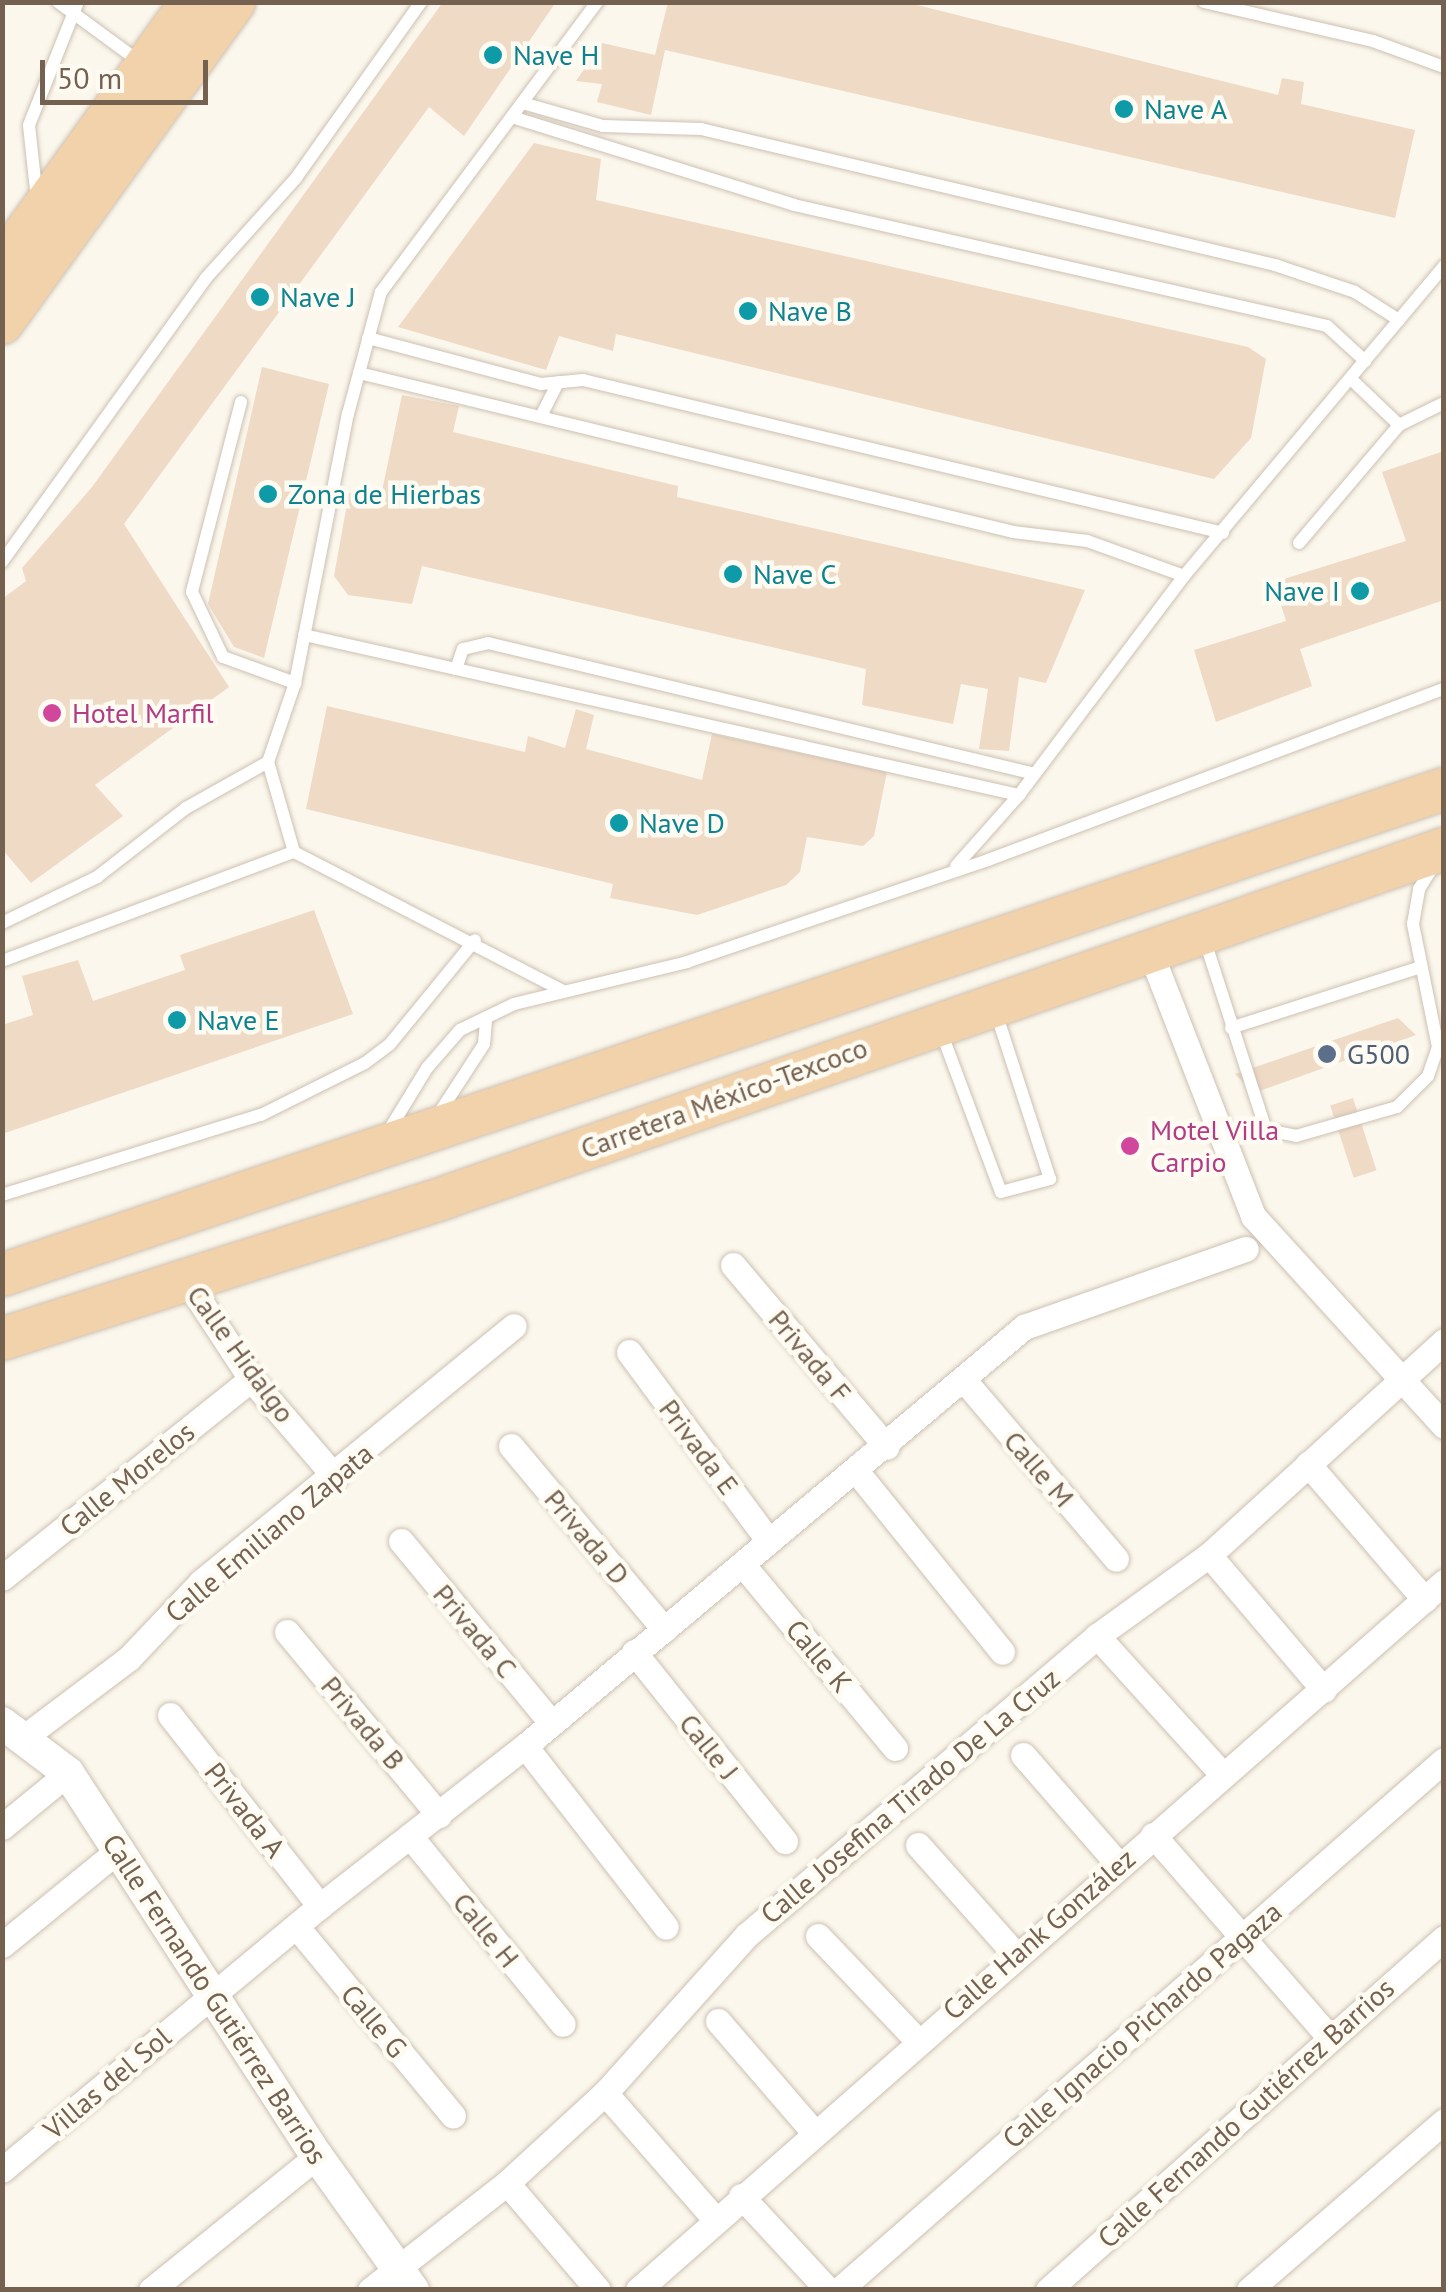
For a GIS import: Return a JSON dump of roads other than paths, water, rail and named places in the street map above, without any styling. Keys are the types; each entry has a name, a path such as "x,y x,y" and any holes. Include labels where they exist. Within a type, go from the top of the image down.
{"highway":[{"path":"2,266 192,2"},
{"path":"2,324 234,2"},
{"name":"Carretera México-Texcoco","path":"8,1270 1444,790"},
{"name":"Carretera México-Texcoco","path":"2,1339 449,1196 1148,949 1444,851"},
{"path":"892,977 910,982 922,997 922,1016 952,1017 950,1007 938,994 936,976 944,960"}],"street":[{"path":"1148,949 1252,1216 1444,1426"},
{"name":"Villas del Sol","path":"2,2170 320,1906 525,1746 550,1721 1040,1318 1246,1249"},
{"name":"Privada F","path":"731,1266 886,1447"},
{"name":"Calle Hidalgo","path":"185,1278 252,1379 336,1476"},
{"name":"Calle Emiliano Zapata","path":"13,1731 130,1658 201,1582 336,1476 514,1326"},
{"name":"Calle Josefina Tirado De La Cruz","path":"392,2283 605,2093 747,1935 1097,1636 1210,1555 1444,1341"},
{"name":"Privada E","path":"629,1352 769,1541"},
{"name":"Calle Morelos","path":"2,1578 252,1379"},
{"name":"Calle M","path":"963,1380 1116,1559"},
{"name":"Privada D","path":"511,1446 664,1629"},
{"path":"1308,1464 1434,1591"},
{"path":"857,1472 1002,1652"},
{"name":"Privada C","path":"401,1541 550,1721"},
{"path":"1210,1555 1324,1690"},
{"name":"Calle K","path":"743,1565 894,1748"},
{"name":"Calle Hank González","path":"638,2290 812,2131 1434,1591"},
{"name":"Privada B","path":"288,1632 438,1815"},
{"path":"1097,1636 1222,1774"},
{"name":"Calle J","path":"634,1652 785,1841"},
{"name":"Privada A","path":"170,1715 320,1906"},
{"name":"Calle Fernando Gutiérrez Barrios","path":"13,1731 68,1773 317,2156 392,2283"},
{"path":"525,1746 666,1927"},
{"path":"1023,1756 1119,1865"},
{"name":"Calle Ignacio Pichardo Pagaza","path":"839,2290 1444,1760"},
{"path":"2,1827 68,1773"},
{"name":"Calle H","path":"410,1836 563,2024"},
{"path":"1153,1836 1330,2038"},
{"path":"918,1845 1015,1954"},
{"path":"2,1945 116,1852"},
{"name":"Calle G","path":"296,1926 453,2116"},
{"path":"818,1936 918,2041"},
{"name":"Calle Fernando Gutiérrez Barrios","path":"1048,2290 1444,1938"},
{"path":"718,2021 812,2131"},
{"path":"605,2093 714,2219"},
{"path":"1249,2290 1444,2120"},
{"path":"150,2290 317,2156"},
{"path":"507,2183 598,2290"},
{"path":"741,2196 828,2290"}],"lane":[{"path":"58,2 74,8 146,66"},
{"path":"2,562 206,278 296,178 421,2"},
{"path":"294,852 268,762 295,683 358,373 381,292 526,104 597,2"},
{"path":"1204,2 1373,41 1444,67"},
{"path":"40,213 28,125 74,8"},
{"path":"526,104 603,126 701,129 1275,265 1355,292 1398,320"},
{"path":"515,118 609,143 663,168 794,205 1328,326 1365,361"},
{"path":"603,126 609,143"},
{"path":"956,866 1019,795 1184,576 1444,266"},
{"path":"368,338 541,384 583,380 1223,533"},
{"path":"358,373 1013,532 1087,540 1184,576"},
{"path":"1351,379 1399,424"},
{"path":"541,416 558,382"},
{"path":"241,402 192,592 223,657 295,683"},
{"path":"1298,543 1399,424 1444,403"},
{"path":"304,636 1019,795"},
{"path":"456,669 462,649 488,643 1035,774"},
{"path":"378,1149 429,1065 460,1030 486,1021 514,1004 687,962 956,866 988,860 1444,689"},
{"path":"2,923 97,877 186,808 268,762"},
{"path":"1202,931 1261,1124 1272,1134 1296,1136 1396,1108 1428,1076 1438,1047 1414,906 1444,851"},
{"path":"2,961 294,852 475,940 563,991"},
{"path":"2,1195 261,1114 366,1063 390,1044 475,940"},
{"path":"1231,1028 1422,968"},
{"path":"952,1017 1050,1180 1001,1192 952,1017"},
{"path":"430,1132 456,1080 484,1044 486,1021"}],"place":[{"name":"Nave H","path":"493,55"},
{"name":"Nave A","path":"1124,109"},
{"name":"Nave J","path":"260,297"},
{"name":"Nave B","path":"748,311"},
{"name":"Zona de Hierbas","path":"268,494"},
{"name":"Nave C","path":"733,574"},
{"name":"Nave I","path":"1360,591"},
{"name":"Hotel Marfil","path":"52,713"},
{"name":"Nave D","path":"619,823"},
{"name":"Nave E","path":"177,1020"},
{"name":"G500","path":"1327,1054"},
{"name":"Motel Villa Carpio","path":"1130,1146"}]}
